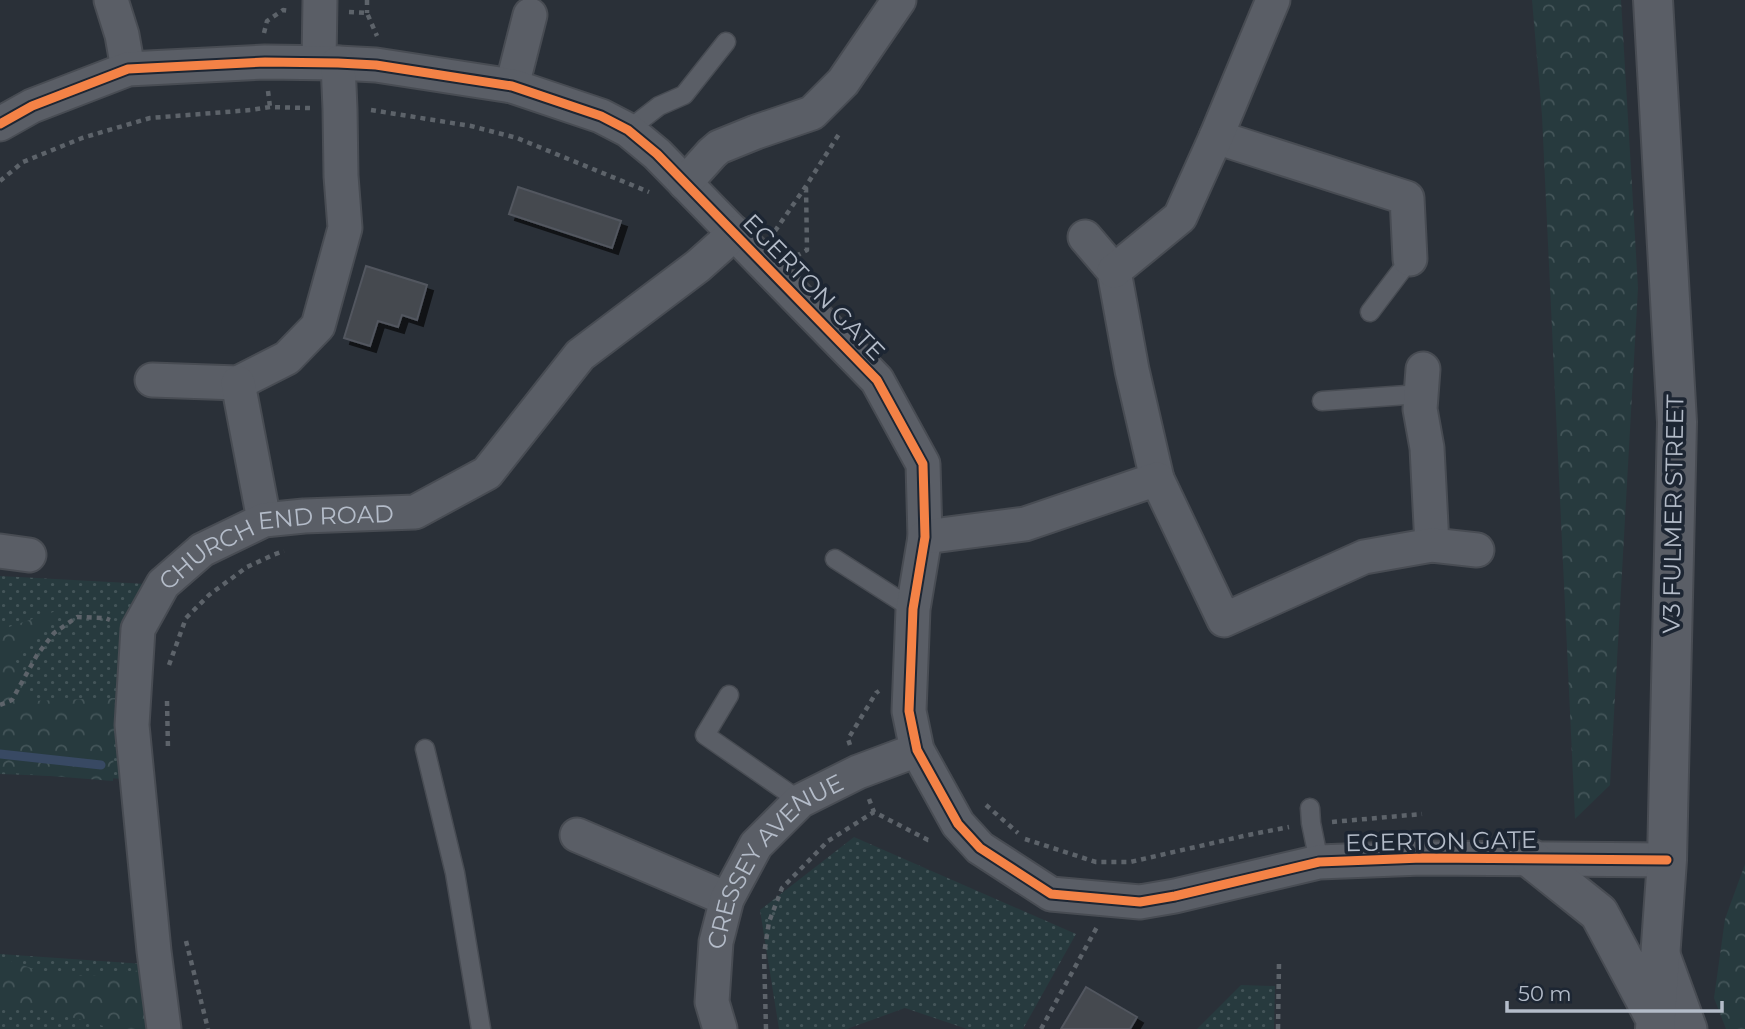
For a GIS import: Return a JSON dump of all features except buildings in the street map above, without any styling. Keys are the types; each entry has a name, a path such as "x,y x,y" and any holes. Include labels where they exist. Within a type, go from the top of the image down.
{"street":[{"path":"111,0 122,35 128,69"},
{"path":"152,380 239,383 287,358 318,326 345,228 340,109 328,63 320,0"},
{"path":"685,183 719,148 812,113 843,82 899,0"},
{"path":"1114,271 1180,217 1273,0"},
{"name":"V3 FULMER STREET","path":"1653,0 1677,422 1667,860 1661,949 1667,1026"},
{"path":"512,86 530,15"},
{"name":"EGERTON GATE","path":"0,124 32,106 128,69 265,62 376,65 512,86 601,116 628,130 657,153 877,380 923,464 925,537 913,609 909,711 917,750 958,824 980,848 1051,894 1140,902 1319,862 1422,858 1667,860"},
{"path":"1216,137 1407,183 1410,259"},
{"name":"CHURCH END ROAD","path":"164,1029 132,725 138,629 163,584 202,551 264,520 415,512 486,473 580,355 698,266 735,233"},
{"path":"1085,237 1114,271 1132,370 1157,479 1228,633 1364,557 1432,545 1477,550"},
{"path":"1422,381 1420,409 1427,448 1432,545"},
{"path":"239,383 264,520"},
{"path":"925,537 1025,524 1157,479"},
{"name":"CRESSEY AVENUE","path":"720,1029 712,1002 716,942 727,899 756,845 800,801 858,772 917,750"},
{"path":"577,835 727,899"},
{"path":"1530,858 1599,913 1667,1026"}],"lane":[{"path":"628,130 659,106 684,95 726,42"},
{"path":"1370,312 1410,259"},
{"path":"1322,401 1422,381"},
{"path":"835,559 913,609"},
{"path":"729,695 705,735 800,801"},
{"path":"425,749 455,873 481,1029"},
{"path":"1311,815 1319,862"}],"path":[{"path":"367,0 367,13"},
{"path":"787,262 807,250 806,186"},
{"path":"169,674 169,662 186,618 209,595 247,567 295,548"},
{"path":"0,705 12,700 37,655 54,633 77,617 105,618 138,629"},
{"path":"167,698 168,757"},
{"path":"766,1029 764,954 769,922 782,888 828,841 874,812 928,840 942,836 983,802 1023,838 1096,862 1130,862 1248,835 1311,815 1422,814"},
{"path":"184,932 208,1029"},
{"path":"1278,1029 1279,962"}],"green space":[{"path":"1532,0 1621,0 1638,288 1610,785 1575,819 1542,116"},
{"path":"0,576 147,584 129,779 0,774"},
{"path":"59,610 15,659 32,701 115,698 113,781 0,772 0,630"},
{"path":"854,837 1076,934 1023,1029 967,1029 905,1008 847,1029 779,1029 760,910"},
{"path":"1745,864 1745,1029 1726,1029 1714,998 1725,919"},
{"path":"0,954 144,964 154,1029 0,1029"},
{"path":"0,960 8,960 45,973 87,976 144,970 150,1029 108,1029 45,1010 0,1005"},
{"path":"1241,985 1275,986 1274,1029 1197,1029"}],"waterway":[{"path":"0,754 101,765"}],"cycle path":[{"path":"0,124 32,106 128,69 265,62 376,65 512,86 601,116 628,130 657,154 877,380 923,464 925,537 913,609 909,711 917,750 958,824 980,848 1051,894 1140,902 1319,862 1422,858 1667,860"}]}
